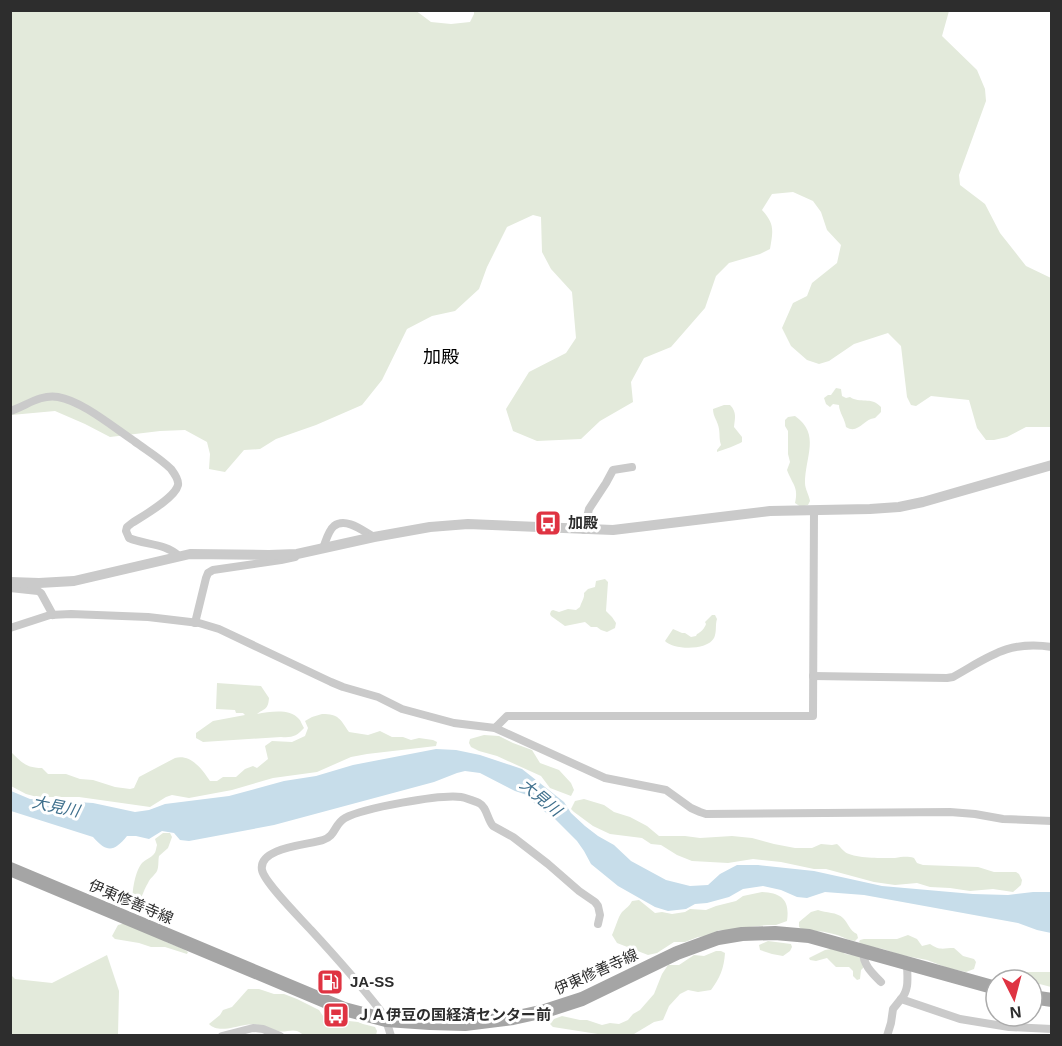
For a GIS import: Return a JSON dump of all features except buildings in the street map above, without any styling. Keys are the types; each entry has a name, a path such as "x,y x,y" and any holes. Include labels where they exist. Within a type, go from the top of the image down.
{"main road":[{"name":"伊東修善寺線","path":"10,869 344,1009 386,1020 465,1024 545,1011 582,999 677,953 718,938 742,934 775,933 809,936 984,985"}],"street":[{"path":"10,411 37,399 48,397 73,401 169,467 177,479 177,488 168,498 127,527 126,531 129,538 162,546 179,556"},
{"path":"10,582 74,581 190,554 300,553 430,527 468,524 613,530 747,513 899,507 1052,465"},
{"path":"584,530 589,509 613,470 632,467"},
{"path":"495,728 507,716 813,716 814,510"},
{"path":"323,548 332,528 340,524 350,525 374,537"},
{"path":"195,623 208,573 213,570 293,558 300,553"},
{"path":"10,588 38,591 53,615"},
{"path":"10,628 53,615 71,614 136,616 195,623 219,629 343,687 378,697 402,709 454,723 495,728 605,778 666,790 699,812 950,812 1003,819 1052,821"},
{"path":"813,676 946,678 993,653 1010,648 1026,645 1052,647"},
{"path":"391,1035 386,1020 368,994 289,906 265,875 262,869 263,862 268,856 278,850 326,840 334,834 343,819 352,816 382,807 421,800 461,797 481,804 493,826 513,837 595,902 600,915 598,924"},
{"path":"862,951 866,966 880,982"},
{"path":"887,1035 893,1009 907,989 907,963"},
{"path":"901,999 960,1018 1009,1027 1052,1029"},
{"path":"222,1035 254,1028 280,1035"}],"green space":[{"path":"415,10 431,22 451,24 470,22 474,10 949,11 942,36 977,70 985,89 986,101 959,175 960,185 985,204 1000,233 1026,266 1051,278 1051,427 1026,427 1007,437 986,440 977,428 969,400 931,396 916,406 911,405 907,397 901,346 888,333 854,344 829,361 819,364 807,360 791,346 782,328 793,303 807,296 812,283 837,263 841,245 827,230 821,212 813,201 793,192 772,194 762,210 772,228 770,249 729,263 716,276 705,308 671,347 644,358 631,382 633,402 600,421 581,439 537,441 513,431 506,409 529,372 566,353 576,338 572,292 551,269 542,252 541,217 533,215 507,227 479,289 455,311 432,316 407,329 382,380 362,405 276,439 260,449 244,450 225,472 209,469 210,454 207,442 185,430 110,437 55,411 11,415 11,11"},
{"path":"836,388 841,389 842,396 846,398 877,404 881,407 881,412 857,428 846,427 839,405 833,404 830,407 824,398 831,395"},
{"path":"730,405 734,410 734,427 742,437 742,442 717,452 721,445 713,409"},
{"path":"795,416 808,430 810,438 805,483 810,501 808,505 801,507 795,503 796,489 787,470 790,462 785,420"},
{"path":"605,579 608,582 606,611 616,623 615,628 607,632 591,627 585,622 565,626 551,616 553,610 559,612 568,609 576,610 580,607 584,593 595,587 596,581"},
{"path":"715,615 717,619 715,636 705,645 690,648 675,646 665,641 673,629 691,637 696,636 704,629 705,622"},
{"path":"217,683 261,686 269,702 266,708 257,714 290,713 299,719 304,728 297,735 288,737 203,742 196,738 196,733 213,721 245,715 236,713 235,710 216,709"},
{"path":"322,714 338,718 349,732 368,735 380,731 392,737 433,740 437,742 436,746 351,757 317,772 273,778 232,790 189,798 172,795 150,807 79,797 37,797 11,786 11,752 24,764 42,768 48,774 66,774 130,789 134,788 139,777 181,757 191,760 200,767 210,781 217,781 223,777 236,777 245,769 253,766 257,768 268,759 265,746 272,741 292,742 305,736 308,728 305,721"},
{"path":"484,735 499,736 532,750 540,763 559,770 571,783 574,790 571,796 550,788 541,776 471,747 470,739"},
{"path":"584,799 630,817 659,836 700,838 732,836 795,848 837,844 848,854 861,857 909,857 923,865 978,867 994,872 1016,872 1022,880 1021,885 1013,892 993,889 970,891 930,887 917,883 895,885 874,882 826,869 814,869 781,862 753,859 728,863 692,861 642,838 610,834 593,826 571,809 575,801"},
{"path":"163,833 170,833 172,837 168,848 159,856 157,871 133,909 133,891 137,873 142,863 155,853 157,845 155,839"},
{"path":"762,892 775,894 783,899 787,908 787,921 776,925 719,930 685,942 674,942 657,953 648,955 617,943 612,935 622,912 632,901 639,900 655,913 672,914 690,909 706,910 736,901 743,896"},
{"path":"818,910 841,916 858,938 852,941 833,934 799,927 799,922 811,912"},
{"path":"126,923 154,934 188,952 187,954 165,947 151,947 115,939 112,936 118,925"},
{"path":"908,935 917,939 922,946 930,944 939,948 954,948 963,956 974,959 976,962 974,969 966,972 948,968 859,942 864,939 897,939"},
{"path":"768,941 791,944 792,947 783,956 760,950 759,945"},
{"path":"831,949 859,956 864,967 861,970 860,979 857,980 853,976 853,971 849,967 836,967 827,958 816,961 809,958"},
{"path":"716,951 725,953 721,973 711,990 698,992 688,990 680,994 669,1006 663,1020 654,1022 634,1034 629,1036 604,1035 553,1027 550,1024 554,1019 562,1016 602,1025 619,1024 640,1010 654,994 668,965 679,965 694,955 704,956"},
{"path":"107,955 119,991 118,1035 11,1035 11,975 15,979 52,983"},
{"path":"1044,972 1051,973 1051,987 1044,985"},
{"path":"248,989 284,994 319,1010 323,1016 331,1019 358,1022 375,1027 376,1035 305,1036 297,1031 280,1031 255,1025 221,1029 209,1024 223,1010 232,1007"}],"water":[{"name":"大見川","path":"436,749 480,755 522,769 564,802 571,813 585,826 614,845 631,861 666,880 690,886 708,885 720,874 737,865 758,865 814,871 882,886 973,894 1008,895 1051,892 1051,933 1018,923 864,895 825,892 807,898 763,886 743,889 729,897 695,904 686,909 668,911 655,907 618,886 591,864 577,841 527,795 480,773 465,771 434,782 274,825 189,841 180,840 174,833 162,831 149,839 127,836 110,849 102,846 93,837 11,811 11,791 30,799 93,803 135,812 165,804 229,796 353,765"}],"place":[{"name":"加殿","path":"548,523"},
{"name":"JA-SS","path":"330,982"},
{"name":"ＪＡ伊豆の国経済センター前","path":"336,1015"}],"district":[{"name":"加殿","path":"441,357"}]}
